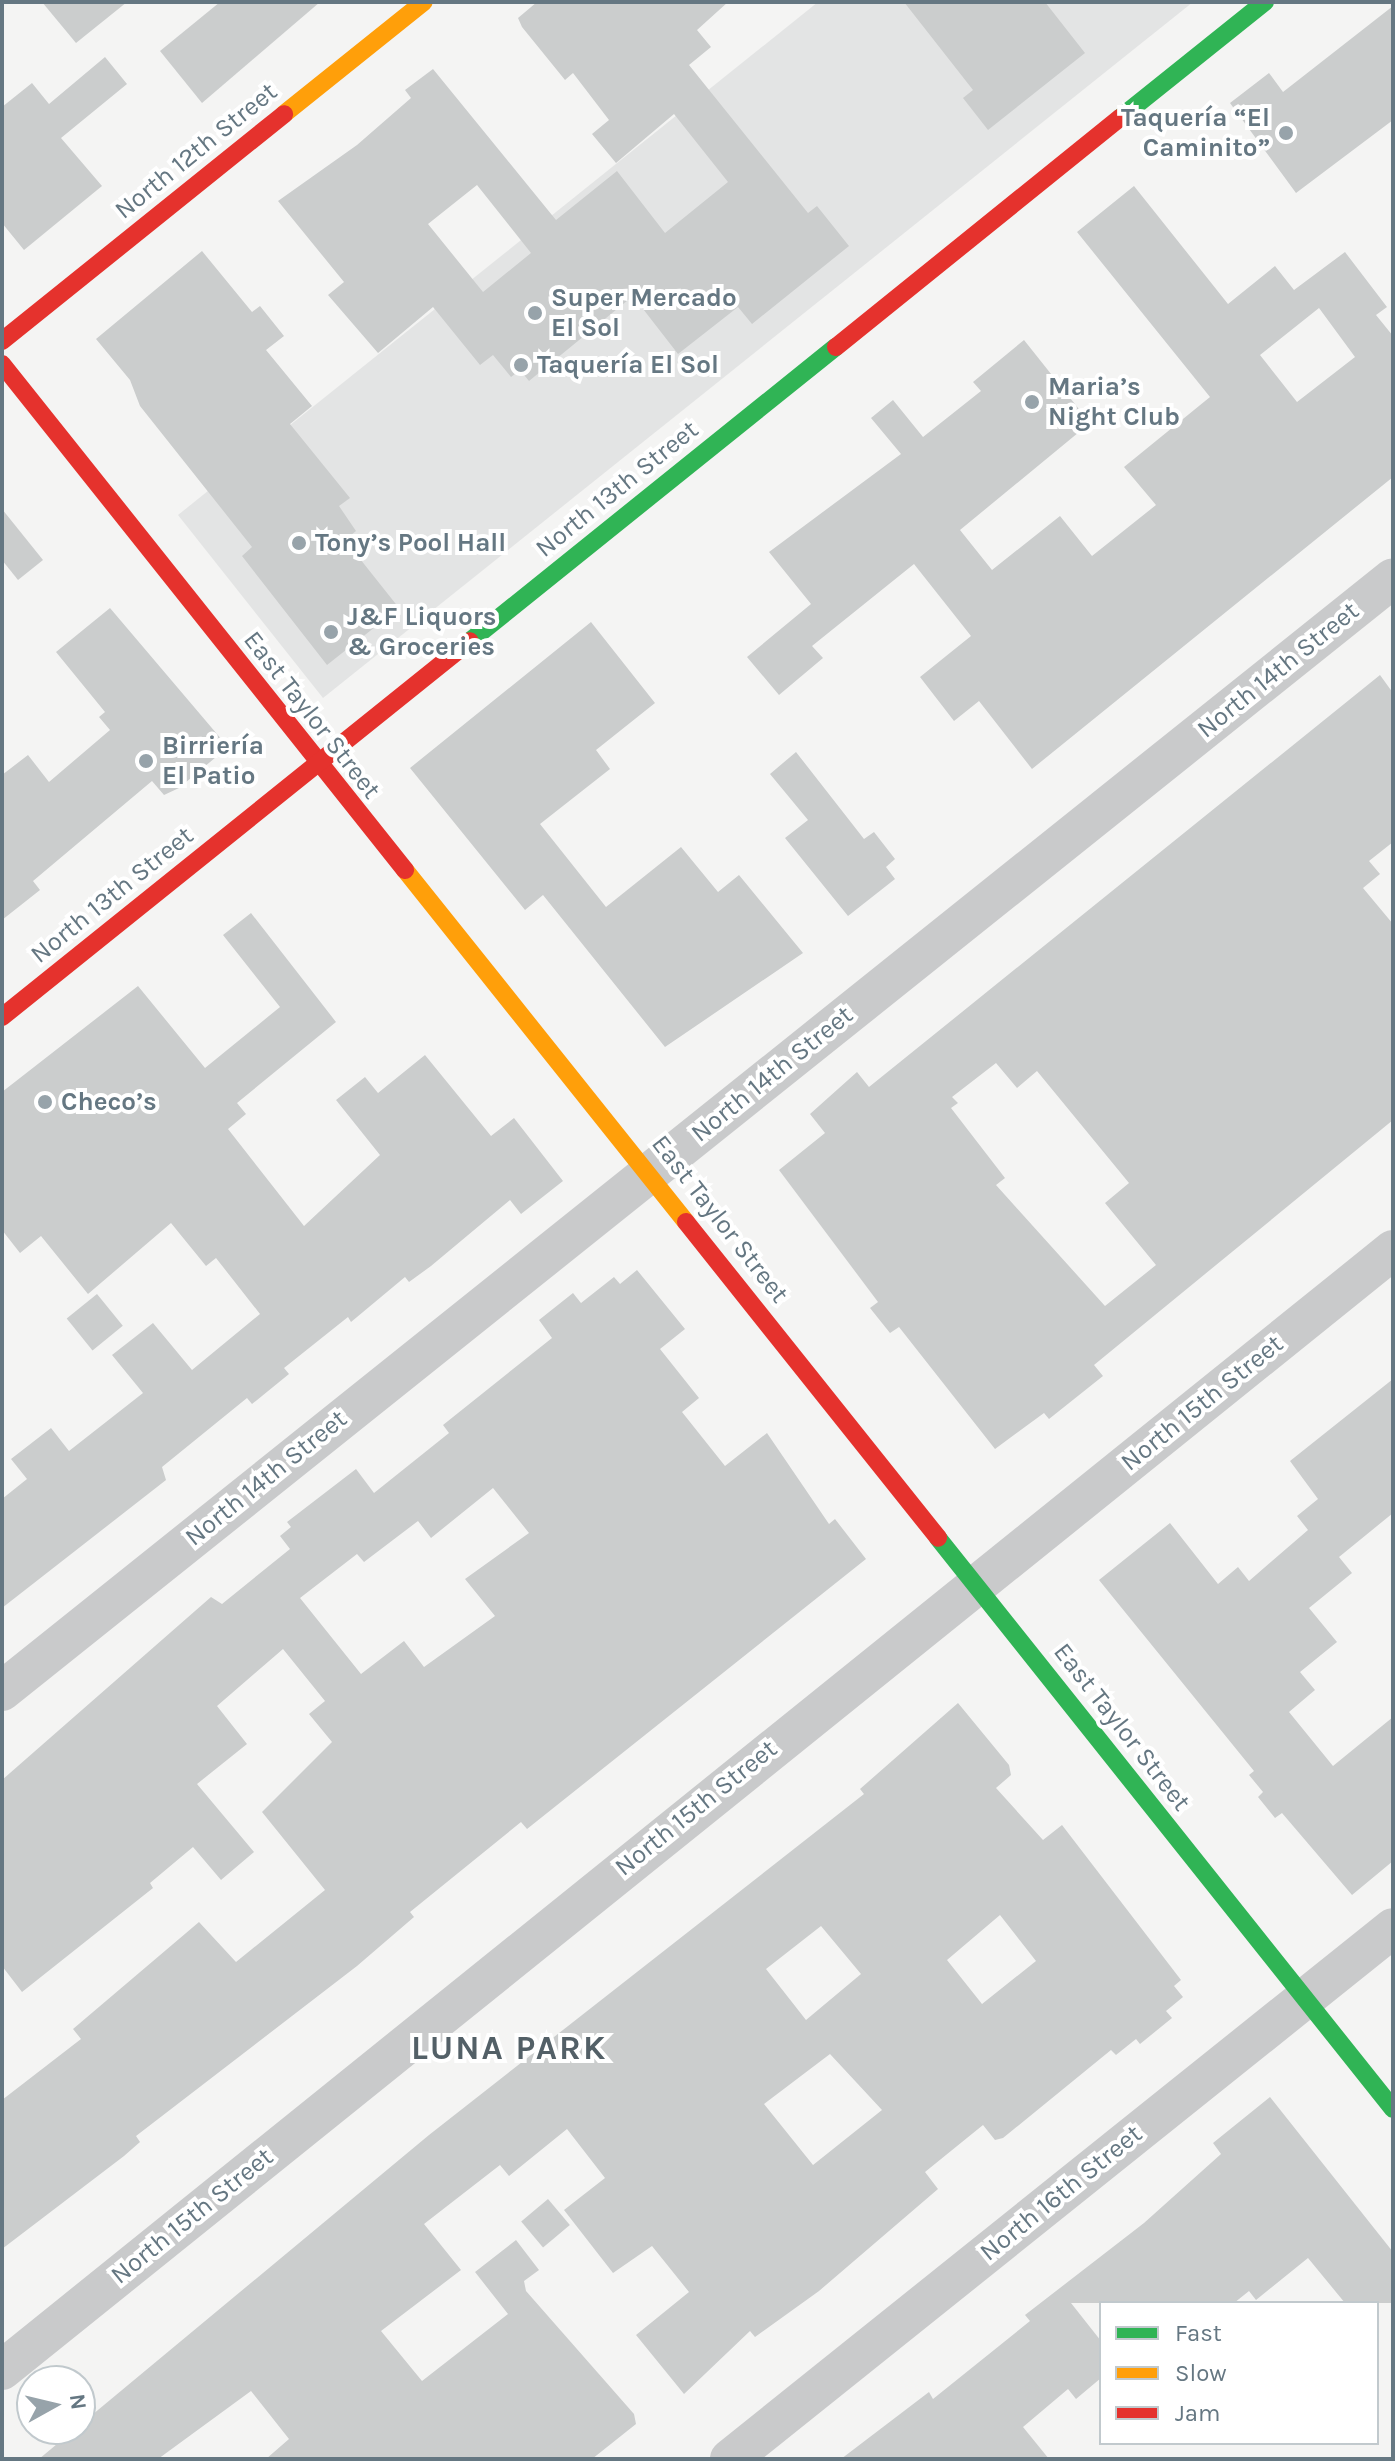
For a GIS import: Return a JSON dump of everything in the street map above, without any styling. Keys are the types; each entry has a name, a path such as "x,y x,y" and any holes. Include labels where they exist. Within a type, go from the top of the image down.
{"main road":[{"name":"North 12th Street","path":"2,341 424,2"},
{"name":"North 13th Street","path":"2,1017 1265,2"},
{"name":"East Taylor Street","path":"2,364 317,764 650,1172 1302,2000 1393,2109"}],"street":[{"name":"North 14th Street","path":"2,1691 1393,578"},
{"name":"North 15th Street","path":"2,2370 1393,1250"},
{"name":"North 16th Street","path":"730,2459 1393,1928"}],"shaded area":[{"path":"818,2 1193,2 323,698 178,515"}],"building":[{"path":"42,2 127,2 76,43"},
{"path":"220,2 320,2 202,103 160,51"},
{"path":"537,2 728,2 697,30 711,47 689,65 808,213 817,206 849,246 752,324 738,307 678,354 633,296 529,381 520,370 511,377 493,355 480,365 433,307 378,353 328,295 344,282 278,201 357,145 411,98 405,90 433,69 556,220 617,171 665,233 728,182 674,114 616,163 592,134 609,120 573,73 565,80 518,18","holes":["477,185 531,253 483,292 428,224"]},
{"path":"904,2 1045,2 1085,53 988,130 963,98 973,90"},
{"path":"1393,6 1393,120 1296,193 1230,103 1269,73 1283,92"},
{"path":"105,57 127,84 61,138 102,186 24,250 2,223 2,107 32,83 49,104"},
{"path":"1134,186 1228,304 1275,266 1294,290 1345,252 1387,307 1376,315 1393,336 1393,477 1032,769 979,701 954,721 920,677 971,636 914,564 812,646 823,658 779,695 747,657 811,604 769,552 901,454 871,418 893,400 923,437 981,391 973,382 1024,340 1090,423 960,530 992,570 1060,516 1092,556 1156,505 1124,467 1210,397 1077,232","holes":["1319,308 1355,357 1297,402 1260,355"]},
{"path":"202,251 252,312 260,306 284,336 266,350 312,406 290,424 350,498 339,506 356,531 345,540 399,608 327,665 242,556 252,547 140,406 130,380 96,339"},
{"path":"2,509 43,560 18,580 2,560"},
{"path":"110,608 228,747 179,788 164,795 152,781 33,881 40,890 2,920 2,775 28,755 49,782 110,730 99,717 105,712 56,652"},
{"path":"591,622 655,703 596,750 610,769 540,824 606,907 681,847 718,892 739,875 803,953 665,1047 543,895 525,910 410,768"},
{"path":"1380,675 1393,693 1393,842 1369,861 1380,874 1363,888 1393,924 1393,1120 1094,1365 1103,1376 1049,1419 1044,1413 995,1449 899,1327 890,1333 870,1308 878,1302 779,1170 825,1133 810,1114 857,1072 869,1087","holes":["996,1063 1017,1088 1037,1071 1129,1183 1105,1203 1156,1265 1105,1306 996,1185 1005,1178 951,1108 958,1103 952,1097"]},
{"path":"796,752 864,839 874,832 895,859 886,867 895,879 848,916 785,838 808,820 770,774"},
{"path":"251,913 336,1022 237,1103 246,1114 228,1129 304,1226 380,1155 336,1100 365,1077 378,1093 425,1055 491,1136 514,1118 563,1181 521,1214 510,1200 409,1282 405,1277 351,1322 348,1317 284,1368 289,1374 252,1404 247,1398 162,1467 166,1480 2,1608 2,1499 27,1479 11,1459 51,1428 69,1451 143,1393 112,1355 153,1323 192,1370 260,1314 216,1258 206,1266 171,1223 88,1294 41,1236 20,1253 2,1230 2,1092 138,986 205,1068 280,1007 223,935"},
{"path":"637,1270 685,1329 660,1349 699,1398 682,1412 725,1466 767,1433 829,1524 835,1519 866,1559 527,1829 521,1822 410,1912 414,1917 357,1966 136,2136 140,2142 124,2156 2,2249 2,2100 81,2039 73,2029 199,1922 236,1962 325,1890 262,1812 332,1742 309,1714 325,1701 283,1649 217,1706 247,1744 197,1784 254,1852 221,1880 193,1847 150,1883 153,1888 22,1992 2,1966 2,1780 211,1597 222,1604 290,1549 280,1536 291,1527 287,1522 356,1469 374,1493 449,1433 443,1425 552,1338 539,1320 573,1293 581,1303 614,1277 620,1284","holes":["493,1488 529,1533 465,1579 495,1616 424,1667 404,1641 361,1674 300,1598 357,1554 364,1562 418,1521 431,1538"]},
{"path":"97,1294 123,1326 92,1350 67,1319"},
{"path":"1393,1379 1393,1513 1339,1557 1352,1573 1309,1608 1337,1642 1300,1672 1315,1690 1289,1712 1333,1766 1393,1717 1393,1861 1352,1895 1282,1813 1275,1818 1258,1797 1263,1792 1249,1775 1254,1771 1099,1580 1170,1523 1218,1584 1238,1567 1249,1581 1308,1530 1297,1516 1318,1499 1290,1461"},
{"path":"958,1703 1009,1765 1011,1775 996,1788 1043,1840 1062,1825 1181,1980 1174,1986 1183,1997 1166,2011 1172,2018 1140,2044 1136,2039 1116,2055 1111,2050 1003,2138 995,2140 983,2125 925,2172 938,2189 819,2291 755,2337 750,2331 684,2394 636,2335 689,2292 652,2246 613,2273 564,2210 605,2178 567,2129 509,2176 500,2165 424,2224 461,2270 381,2331 422,2381 508,2314 475,2272 516,2240 539,2270 524,2281 526,2291 634,2414 636,2424 592,2459 266,2459 289,2439 251,2391 158,2459 39,2459 56,2445 96,2445 96,2412 429,2135 864,1794 860,1789","holes":["1000,1915 1036,1961 982,2004 947,1960","821,1926 861,1974 806,2020 766,1969","830,2054 882,2110 813,2165 764,2104"]},
{"path":"1270,2097 1393,2252 1393,2303 1343,2301 1308,2258 1256,2300 1249,2291 1236,2301 1071,2303 1099,2338 1099,2380 1076,2399 1068,2389 1023,2427 1049,2459 841,2459 929,2392 933,2399 1030,2321 1025,2315 1144,2223 1221,2154 1213,2143"},
{"path":"548,2199 570,2225 543,2248 521,2221"}],"traffic: fast":[{"path":"1120,118 1265,2"},
{"path":"470,641 836,347"},
{"path":"938,1538 1393,2109"}],"traffic: slow":[{"path":"284,114 424,2"},
{"path":"405,870 686,1222"}],"traffic: jam":[{"path":"2,341 284,114"},
{"path":"836,347 1120,118"},
{"path":"2,364 405,870"},
{"path":"2,1017 470,641"},
{"path":"686,1222 938,1538"}],"place":[{"name":"Taquería “El Caminito”","path":"1286,133"},
{"name":"Super Mercado El Sol","path":"535,313"},
{"name":"Taquería El Sol","path":"521,365"},
{"name":"Maria’s Night Club","path":"1032,402"},
{"name":"Tony’s Pool Hall","path":"299,543"},
{"name":"J&F Liquors & Groceries","path":"331,632"},
{"name":"Birriería El Patio","path":"146,761"},
{"name":"Checo’s","path":"45,1102"}],"district":[{"name":"LUNA PARK","path":"509,2049"}]}
